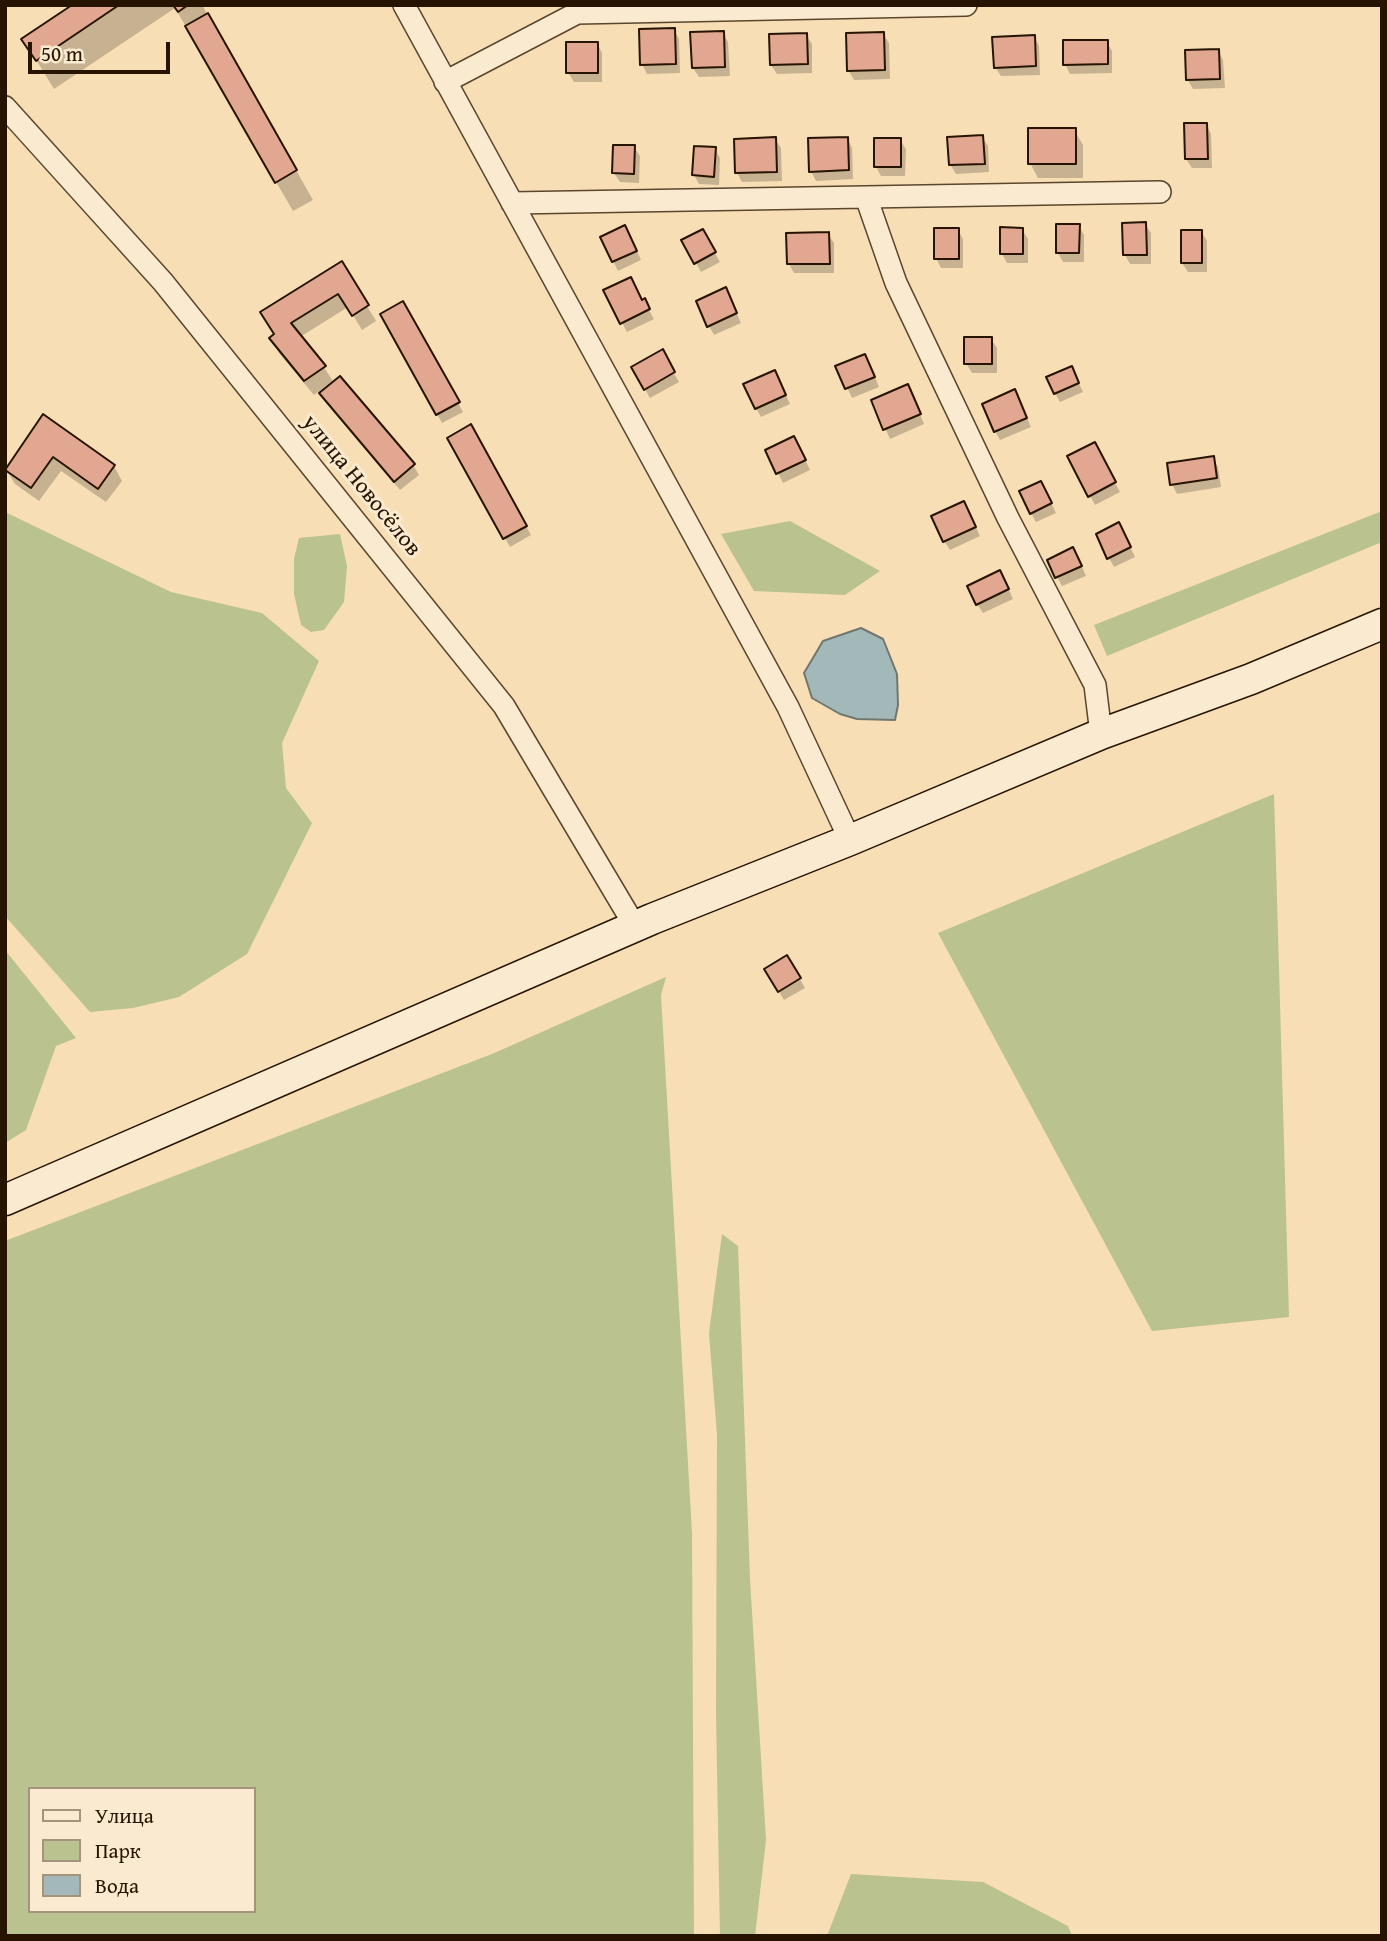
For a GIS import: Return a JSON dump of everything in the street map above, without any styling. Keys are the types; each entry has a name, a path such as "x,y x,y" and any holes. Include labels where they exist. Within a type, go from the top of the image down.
{"street":[{"path":"404,5 789,707 850,841"},
{"path":"445,82 578,13 966,5"},
{"name":"улица Новосёлов","path":"5,107 163,282 505,705 636,928"},
{"path":"512,203 1160,192"},
{"path":"866,197 896,283 1008,518 1095,685 1101,734"},
{"path":"5,1200 652,919 850,841 1101,734 1251,679 1382,624"}],"green space":[{"path":"1382,511 1382,542 1107,656 1094,625"},
{"path":"5,512 171,592 262,613 319,661 282,743 286,788 312,823 247,954 179,997 133,1008 90,1012 5,916"},
{"path":"790,521 880,571 845,595 754,591 721,534"},
{"path":"340,534 347,566 344,602 324,630 311,632 301,625 294,594 294,559 299,538"},
{"path":"1274,794 1289,1317 1152,1331 938,933"},
{"path":"5,950 76,1038 56,1046 26,1130 5,1143"},
{"path":"666,977 661,995 692,1533 694,1936 5,1936 5,1241 492,1054"},
{"path":"722,1234 738,1246 750,1579 766,1840 755,1936 720,1936 716,1712 717,1435 709,1333"},
{"path":"851,1874 983,1882 1068,1926 1072,1936 827,1936"}],"water":[{"path":"861,628 883,639 897,674 898,705 895,720 857,719 840,714 812,698 804,673 823,641"}],"building":[{"path":"72,5 119,5 36,61 21,39"},
{"path":"173,5 188,5 178,12"},
{"path":"208,13 297,170 275,183 185,26"},
{"path":"675,28 676,64 640,65 639,29"},
{"path":"724,31 725,67 692,68 690,32"},
{"path":"884,32 885,70 847,71 846,33"},
{"path":"807,33 808,64 770,65 769,34"},
{"path":"1035,35 1036,66 994,68 992,37"},
{"path":"1063,40 1108,40 1108,64 1063,65"},
{"path":"566,42 598,42 598,73 566,73"},
{"path":"1219,49 1220,79 1186,80 1185,50"},
{"path":"1184,123 1207,123 1208,159 1185,159"},
{"path":"1028,128 1076,128 1076,164 1028,164"},
{"path":"983,135 985,164 949,165 947,137"},
{"path":"776,137 777,172 735,173 734,139"},
{"path":"848,137 849,170 809,172 808,138"},
{"path":"874,138 901,138 901,167 874,167"},
{"path":"613,145 635,145 634,174 612,173"},
{"path":"694,146 716,147 714,177 692,175"},
{"path":"1146,222 1147,255 1123,255 1122,223"},
{"path":"1056,224 1080,224 1079,253 1056,253"},
{"path":"625,225 637,251 612,262 600,237"},
{"path":"1000,227 1023,228 1023,254 1000,254"},
{"path":"934,228 959,228 959,259 934,259"},
{"path":"703,229 716,252 694,264 681,240"},
{"path":"1181,230 1202,230 1202,263 1181,263"},
{"path":"829,232 830,264 787,264 786,233"},
{"path":"342,261 369,305 352,316 338,294 291,323 326,366 304,381 269,338 274,334 260,312"},
{"path":"631,277 642,300 645,298 650,309 620,324 603,290"},
{"path":"726,287 737,313 707,327 696,301"},
{"path":"403,301 460,402 436,415 380,314"},
{"path":"964,337 992,337 992,364 964,364"},
{"path":"663,349 675,372 644,390 631,367"},
{"path":"865,354 875,377 845,389 835,366"},
{"path":"1072,366 1079,383 1054,394 1046,377"},
{"path":"775,370 786,395 755,409 743,384"},
{"path":"340,376 415,464 394,482 319,393"},
{"path":"908,384 921,414 883,430 871,400"},
{"path":"1015,389 1027,418 994,432 982,404"},
{"path":"43,414 115,465 98,489 53,457 31,488 5,470"},
{"path":"471,424 527,526 503,539 447,438"},
{"path":"794,436 806,460 776,474 765,450"},
{"path":"1095,442 1116,482 1088,497 1067,456"},
{"path":"1214,456 1217,478 1170,485 1167,463"},
{"path":"1041,481 1052,503 1030,514 1019,491"},
{"path":"964,501 976,527 943,542 931,516"},
{"path":"1119,522 1131,547 1107,559 1096,534"},
{"path":"1073,547 1082,566 1055,578 1047,560"},
{"path":"1000,570 1009,589 976,605 967,586"},
{"path":"787,955 801,978 778,992 764,969"}]}
